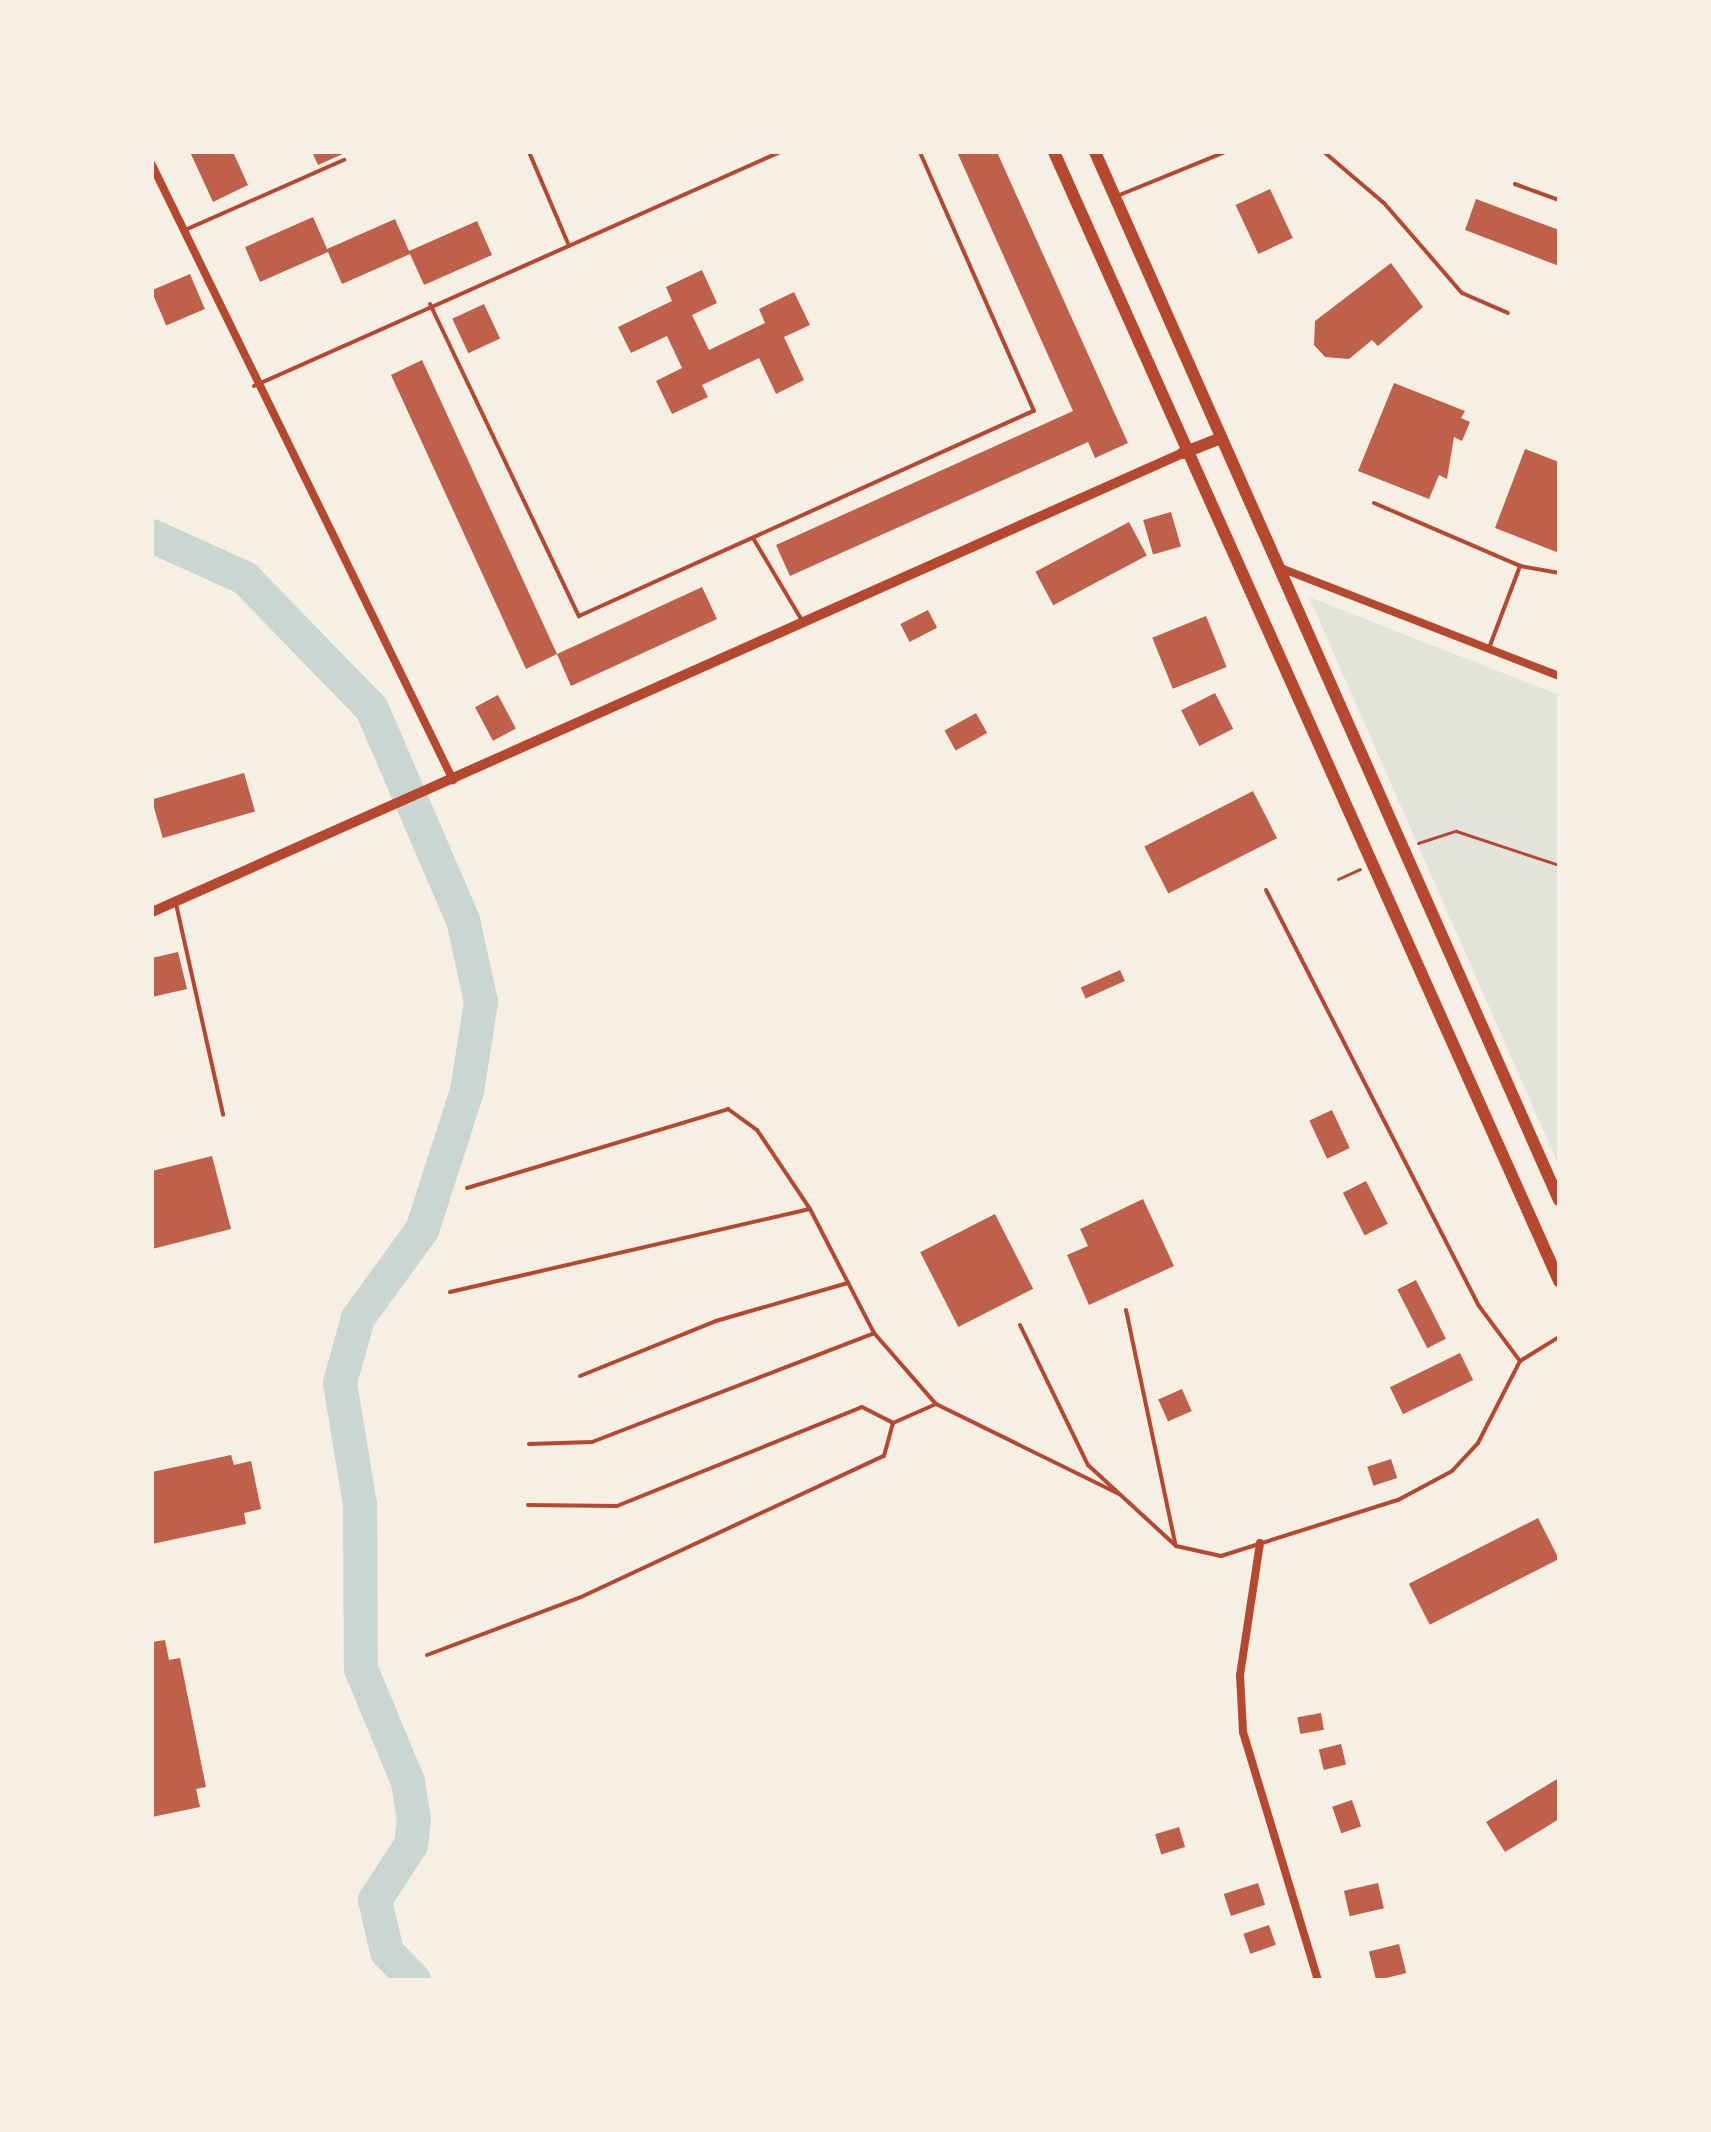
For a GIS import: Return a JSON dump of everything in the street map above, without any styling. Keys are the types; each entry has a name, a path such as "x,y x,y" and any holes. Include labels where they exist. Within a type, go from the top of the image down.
{"main road":[{"path":"1054,152 1183,453 1559,1281"},
{"path":"1095,152 1559,1200"},
{"path":"1183,453 1221,438"}],"street":[{"path":"152,165 254,386 453,780"},
{"path":"152,912 453,780 801,619 1183,453"},
{"path":"1278,567 1559,676"},
{"path":"1260,1543 1240,1675 1243,1732 1318,1980"}],"lane":[{"path":"529,152 569,246"},
{"path":"254,386 430,304 780,152"},
{"path":"430,304 579,616 1034,411 920,152"},
{"path":"1115,197 1225,152"},
{"path":"1324,152 1384,203 1462,293 1508,313"},
{"path":"182,231 344,160"},
{"path":"1515,184 1559,200"},
{"path":"1374,503 1520,566 1559,573"},
{"path":"753,538 801,619"},
{"path":"1489,648 1520,566"},
{"path":"1266,890 1479,1306 1520,1361"},
{"path":"176,904 223,1115"},
{"path":"467,1188 728,1109 757,1130 810,1209 874,1333 936,1404 1119,1494"},
{"path":"450,1292 810,1209"},
{"path":"580,1376 716,1321 848,1283"},
{"path":"1126,1310 1176,1546"},
{"path":"1020,1325 1088,1465 1176,1546 1221,1556 1398,1500 1452,1471 1478,1443 1520,1361 1559,1337"},
{"path":"529,1444 592,1442 874,1333"},
{"path":"893,1423 936,1404"},
{"path":"528,1505 617,1506 862,1407 893,1423"},
{"path":"427,1655 581,1597 884,1456 893,1423"}],"path":[{"path":"1403,848 1456,831 1559,865"},
{"path":"1338,879 1368,865"}],"shaded area":[{"path":"1309,597 1559,695 1559,1166"}],"building":[{"path":"190,152 233,152 248,185 213,202"},
{"path":"312,152 347,152 318,165"},
{"path":"957,152 997,152 1128,443 1095,458 1088,442 790,576 776,545 1073,411"},
{"path":"1270,189 1293,238 1258,254 1236,205"},
{"path":"1476,199 1559,230 1559,266 1465,230"},
{"path":"313,217 327,249 395,219 409,251 477,221 492,255 424,285 410,254 342,284 328,252 260,282 245,247"},
{"path":"1391,263 1423,307 1378,346 1372,340 1349,359 1325,357 1314,345 1315,321"},
{"path":"702,270 717,303 692,315 709,350 765,323 759,309 794,292 810,325 784,337 804,380 776,394 759,358 702,385 708,397 672,414 656,381 682,368 667,336 631,353 618,327 672,301 666,287"},
{"path":"190,274 205,309 166,325 152,290"},
{"path":"484,304 500,338 468,353 452,319"},
{"path":"422,360 557,654 526,669 391,375"},
{"path":"1394,383 1465,411 1461,418 1470,422 1462,441 1454,437 1447,479 1439,475 1429,499 1358,471"},
{"path":"1525,449 1559,462 1559,553 1495,528"},
{"path":"1171,512 1181,547 1153,555 1143,520"},
{"path":"1129,522 1147,556 1053,605 1035,572"},
{"path":"702,587 717,619 571,686 557,654"},
{"path":"928,610 937,628 909,642 900,624"},
{"path":"1206,616 1227,667 1173,689 1152,638"},
{"path":"1215,693 1233,729 1199,746 1181,710"},
{"path":"498,695 516,729 493,741 475,707"},
{"path":"976,713 987,733 956,751 945,730"},
{"path":"244,773 255,811 163,838 152,799"},
{"path":"1253,791 1277,838 1168,894 1144,846"},
{"path":"178,952 187,989 152,997 152,958"},
{"path":"1120,970 1125,981 1086,998 1081,987"},
{"path":"1332,1110 1350,1148 1327,1159 1309,1121"},
{"path":"212,1156 231,1229 152,1249 152,1171"},
{"path":"1366,1181 1388,1224 1365,1236 1343,1193"},
{"path":"1143,1199 1174,1266 1089,1305 1067,1255 1088,1246 1080,1229"},
{"path":"995,1214 1033,1289 958,1327 920,1252"},
{"path":"1416,1280 1446,1339 1427,1348 1397,1290"},
{"path":"1460,1353 1473,1380 1403,1414 1390,1387"},
{"path":"1182,1389 1192,1411 1168,1422 1158,1400"},
{"path":"231,1455 234,1465 251,1461 261,1509 244,1513 246,1524 152,1544 152,1472"},
{"path":"1391,1459 1397,1478 1373,1486 1367,1467"},
{"path":"1538,1518 1559,1559 1430,1625 1409,1584"},
{"path":"165,1640 169,1660 180,1658 206,1787 196,1789 200,1807 152,1817 152,1642"},
{"path":"1321,1713 1324,1730 1300,1734 1297,1717"},
{"path":"1341,1744 1346,1764 1324,1770 1319,1750"},
{"path":"1559,1778 1559,1819 1505,1852 1486,1822"},
{"path":"1352,1800 1361,1826 1341,1833 1332,1807"},
{"path":"1179,1827 1185,1847 1161,1854 1155,1834"},
{"path":"1258,1883 1265,1905 1231,1916 1224,1894"},
{"path":"1378,1883 1384,1908 1350,1916 1344,1891"},
{"path":"1269,1925 1276,1945 1250,1954 1243,1934"},
{"path":"1399,1944 1406,1973 1376,1980 1369,1951"}],"waterway":[{"path":"152,536 245,578 372,709 463,920 481,1002 467,1091 422,1230 358,1318 340,1383 360,1505 361,1669 408,1782 414,1818 411,1845 375,1900 387,1952 414,1980"}]}
